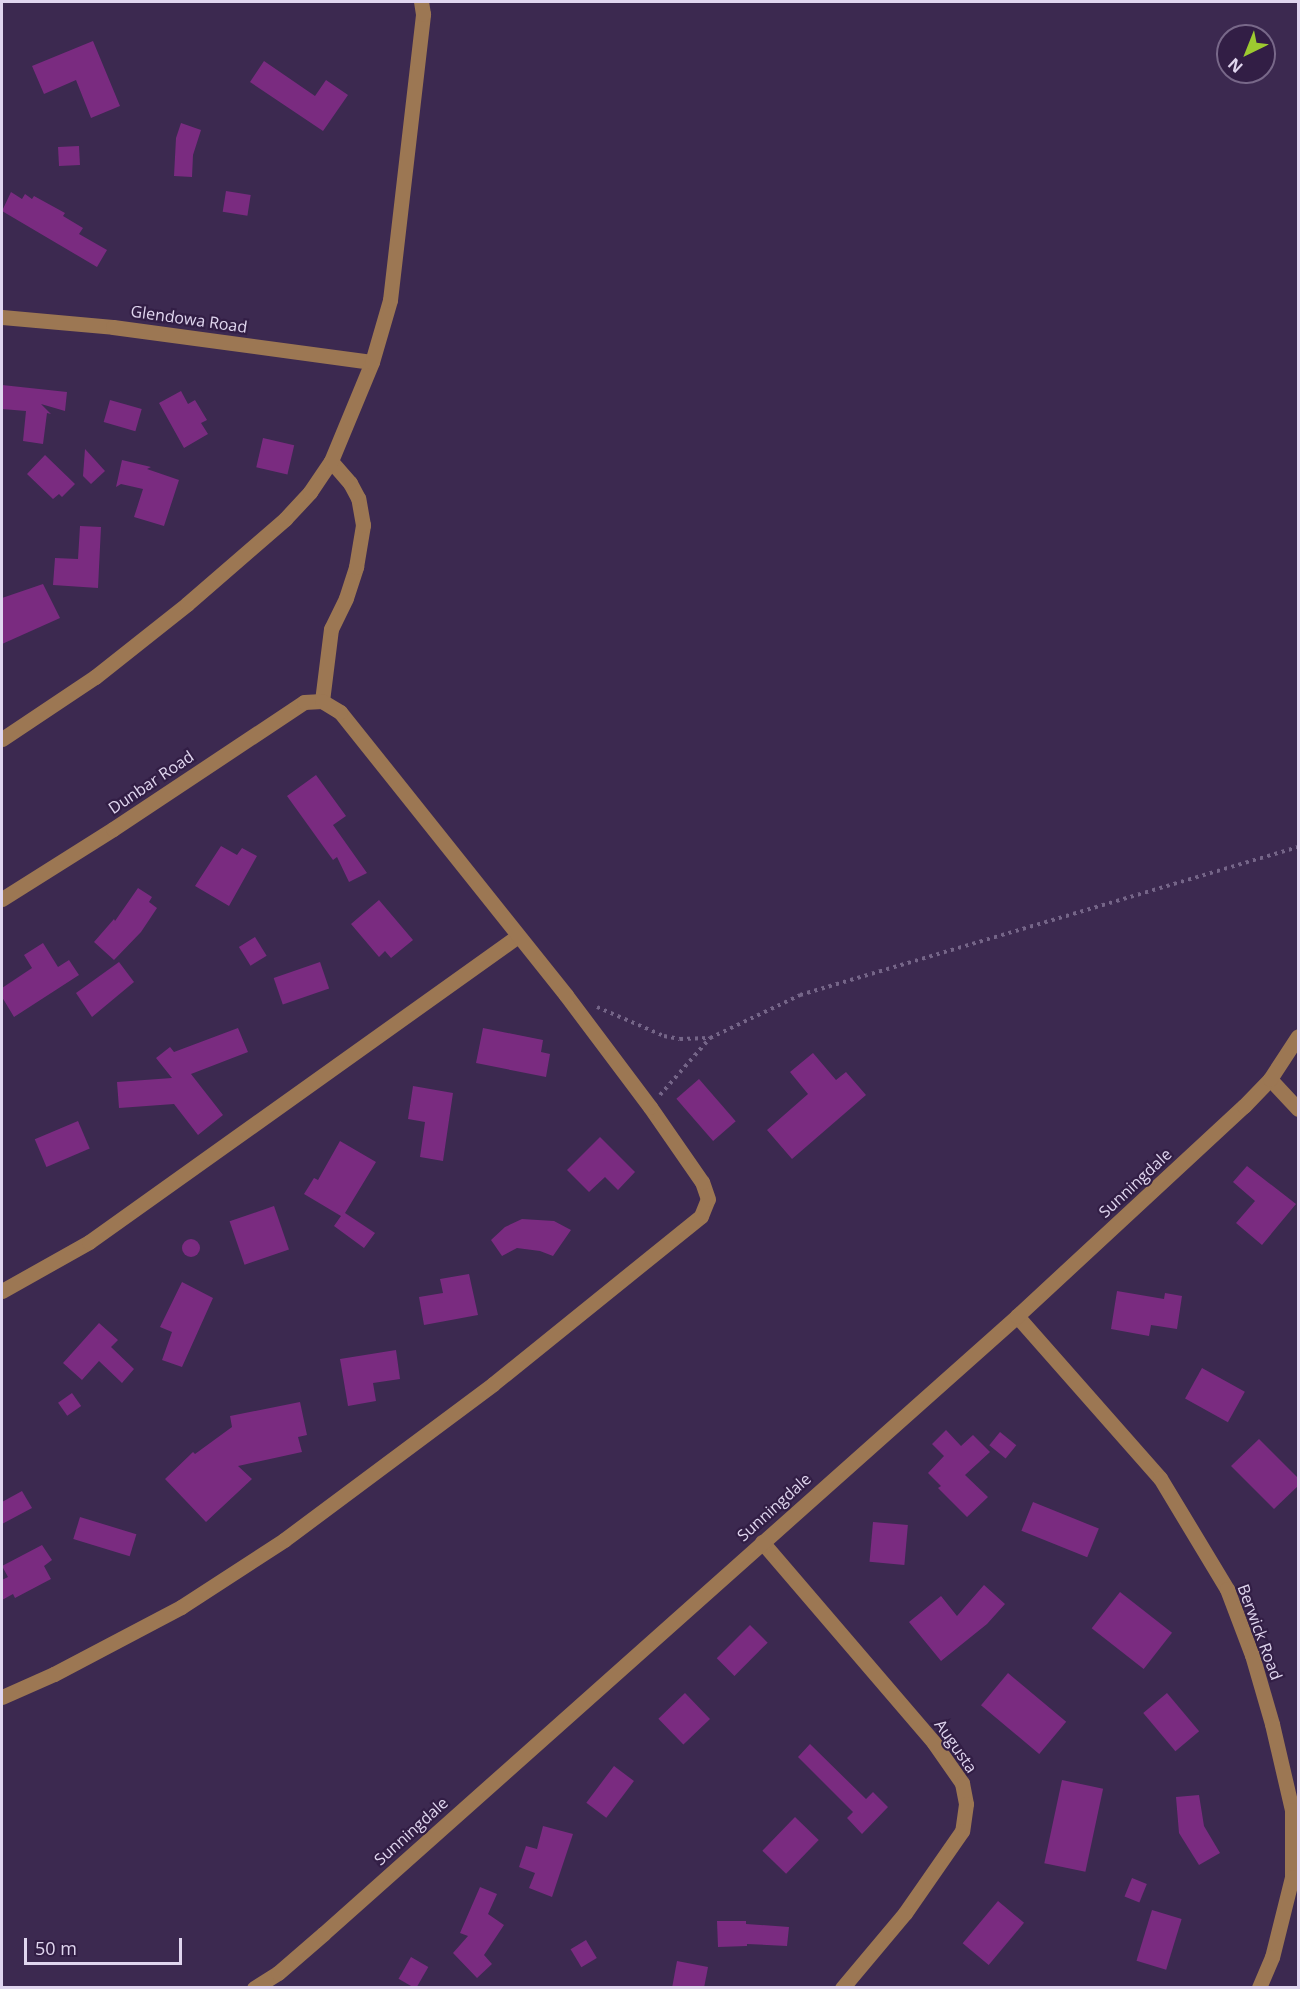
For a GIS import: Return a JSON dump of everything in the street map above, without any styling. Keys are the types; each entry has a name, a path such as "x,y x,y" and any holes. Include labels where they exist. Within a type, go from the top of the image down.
{"street":[{"path":"2,739 95,677 187,604 285,519 310,492 331,462 372,362 390,300 423,14 422,2"},
{"name":"Glendowa Road","path":"2,317 113,327 372,362"},
{"path":"2,1697 54,1674 181,1607 284,1540 493,1384 701,1216 708,1199 702,1182 650,1107 566,995 340,712 322,701 331,629 346,598 356,567 363,525 354,490 331,462"},
{"name":"Dunbar Road","path":"2,899 113,830 304,702 322,701"},
{"path":"2,1291 89,1242 518,936"},
{"name":"Sunningdale","path":"254,1988 278,1973 323,1934 1017,1316 1244,1106 1270,1079 1299,1036"},
{"path":"1270,1079 1299,1109"},
{"name":"Berwick Road","path":"1017,1316 1160,1478 1227,1590 1252,1655 1272,1724 1292,1810 1292,1877 1272,1957 1259,1988"},
{"name":"Augusta","path":"762,1542 934,1743 962,1784 966,1804 962,1831 905,1913 842,1988"}],"path":[{"path":"650,1107 710,1038 800,995 1299,847"},
{"path":"566,995 664,1036 680,1039 710,1038"}],"building":[{"path":"93,41 120,106 91,118 76,80 44,94 32,66"},
{"path":"264,61 315,96 326,80 348,95 323,131 250,82"},
{"path":"181,123 201,130 193,155 192,177 174,176 176,138"},
{"path":"79,146 80,165 59,166 58,147"},
{"path":"226,191 251,195 247,216 223,212"},
{"path":"11,192 22,199 25,194 32,199 34,196 65,213 63,216 83,228 79,234 107,250 97,267 2,211"},
{"path":"2,385 67,392 65,411 41,404 51,414 47,413 43,444 23,441 26,411 2,409"},
{"path":"181,391 188,404 195,400 207,420 201,423 208,434 184,448 159,403"},
{"path":"110,400 142,409 135,431 104,422"},
{"path":"263,438 294,445 287,474 256,467"},
{"path":"85,449 105,471 91,484 83,476"},
{"path":"45,455 75,484 62,497 59,494 53,499 27,474"},
{"path":"122,460 151,467 147,469 179,480 164,526 134,517 143,489 121,484 116,487"},
{"path":"80,526 101,527 98,588 53,585 55,558 78,559"},
{"path":"43,584 60,618 2,644 2,598"},
{"path":"316,775 346,816 333,825 367,873 349,882 337,857 333,860 287,796"},
{"path":"221,846 237,855 242,848 257,856 229,906 195,886"},
{"path":"138,888 152,897 149,902 157,908 141,932 114,960 94,942 114,919 115,921"},
{"path":"379,900 413,940 391,958 385,951 379,957 351,924"},
{"path":"255,937 267,956 251,966 239,947"},
{"path":"43,943 58,967 69,960 79,975 14,1017 2,997 2,988 32,968 24,955"},
{"path":"119,962 134,982 92,1017 76,993"},
{"path":"320,962 329,988 283,1004 274,978"},
{"path":"238,1028 248,1052 191,1074 223,1115 198,1135 174,1104 119,1108 117,1082 172,1078 156,1058 170,1047 174,1052"},
{"path":"483,1028 543,1040 541,1052 550,1054 546,1077 476,1063"},
{"path":"813,1053 836,1080 846,1072 866,1095 792,1159 767,1130 808,1094 790,1072"},
{"path":"699,1079 736,1121 713,1141 676,1099"},
{"path":"413,1086 453,1093 443,1161 420,1157 425,1122 408,1119"},
{"path":"78,1121 90,1149 46,1167 35,1139"},
{"path":"600,1137 635,1172 618,1190 605,1177 589,1192 567,1170"},
{"path":"340,1141 376,1162 345,1213 375,1233 364,1248 334,1226 341,1216 304,1194 314,1178 318,1180"},
{"path":"1247,1166 1296,1204 1262,1245 1236,1223 1255,1201 1233,1182"},
{"path":"274,1206 289,1249 245,1265 230,1221"},
{"path":"522,1219 554,1221 571,1230 553,1256 540,1251 517,1248 502,1256 491,1240 505,1227"},
{"path":"191,1239 197,1242 200,1248 197,1254 191,1257 185,1254 182,1248 185,1242"},
{"path":"469,1274 478,1315 424,1325 419,1297 443,1293 440,1279"},
{"path":"182,1282 213,1298 182,1367 162,1360 172,1332 160,1327"},
{"path":"1117,1291 1164,1299 1165,1293 1182,1296 1177,1329 1151,1325 1149,1336 1111,1329"},
{"path":"99,1323 118,1340 111,1347 134,1369 122,1383 99,1361 82,1380 63,1363"},
{"path":"396,1350 400,1379 373,1383 376,1401 348,1406 340,1359"},
{"path":"1202,1368 1245,1392 1228,1422 1185,1399"},
{"path":"72,1393 81,1406 67,1416 58,1403"},
{"path":"300,1402 307,1435 298,1437 302,1452 238,1466 252,1479 206,1522 165,1479 193,1452 195,1454 232,1427 230,1416"},
{"path":"946,1430 961,1446 973,1435 990,1452 965,1475 988,1497 967,1517 938,1488 941,1486 928,1473 944,1456 932,1444"},
{"path":"1000,1432 1016,1445 1006,1458 989,1445"},
{"path":"1259,1439 1299,1479 1299,1485 1274,1509 1231,1466"},
{"path":"22,1491 32,1508 2,1524 2,1502"},
{"path":"1033,1502 1099,1529 1087,1557 1021,1531"},
{"path":"80,1517 136,1534 130,1556 73,1539"},
{"path":"873,1522 908,1525 904,1565 870,1562"},
{"path":"42,1545 52,1560 44,1566 51,1579 15,1598 13,1594 2,1600 2,1580 8,1577 2,1566"},
{"path":"984,1585 1005,1604 987,1624 941,1661 909,1622 941,1596 957,1616"},
{"path":"1120,1592 1172,1633 1144,1669 1092,1628"},
{"path":"750,1625 768,1643 734,1676 717,1658"},
{"path":"1008,1673 1066,1722 1039,1754 981,1705"},
{"path":"685,1693 710,1719 683,1745 658,1719"},
{"path":"1167,1693 1199,1731 1175,1751 1143,1713"},
{"path":"810,1744 866,1799 873,1792 888,1807 862,1834 847,1818 853,1812 798,1757"},
{"path":"614,1766 634,1781 606,1818 586,1803"},
{"path":"1062,1780 1103,1789 1085,1872 1044,1863"},
{"path":"1199,1795 1204,1826 1220,1853 1199,1865 1179,1833 1176,1797"},
{"path":"795,1817 819,1840 786,1874 762,1851"},
{"path":"543,1826 573,1834 552,1897 529,1888 535,1873 519,1867 526,1846 537,1849"},
{"path":"1132,1878 1147,1884 1139,1903 1125,1897"},
{"path":"480,1887 497,1894 488,1914 504,1925 484,1955 492,1964 477,1978 453,1953 468,1936 460,1933"},
{"path":"998,1901 1024,1923 989,1965 963,1943"},
{"path":"1152,1910 1182,1919 1166,1970 1137,1961"},
{"path":"717,1921 746,1921 746,1924 789,1927 787,1946 747,1944 747,1946 718,1947"},
{"path":"586,1940 597,1958 581,1967 571,1949"},
{"path":"411,1957 428,1967 416,1988 398,1979"},
{"path":"677,1961 708,1967 704,1988 672,1988"}]}
